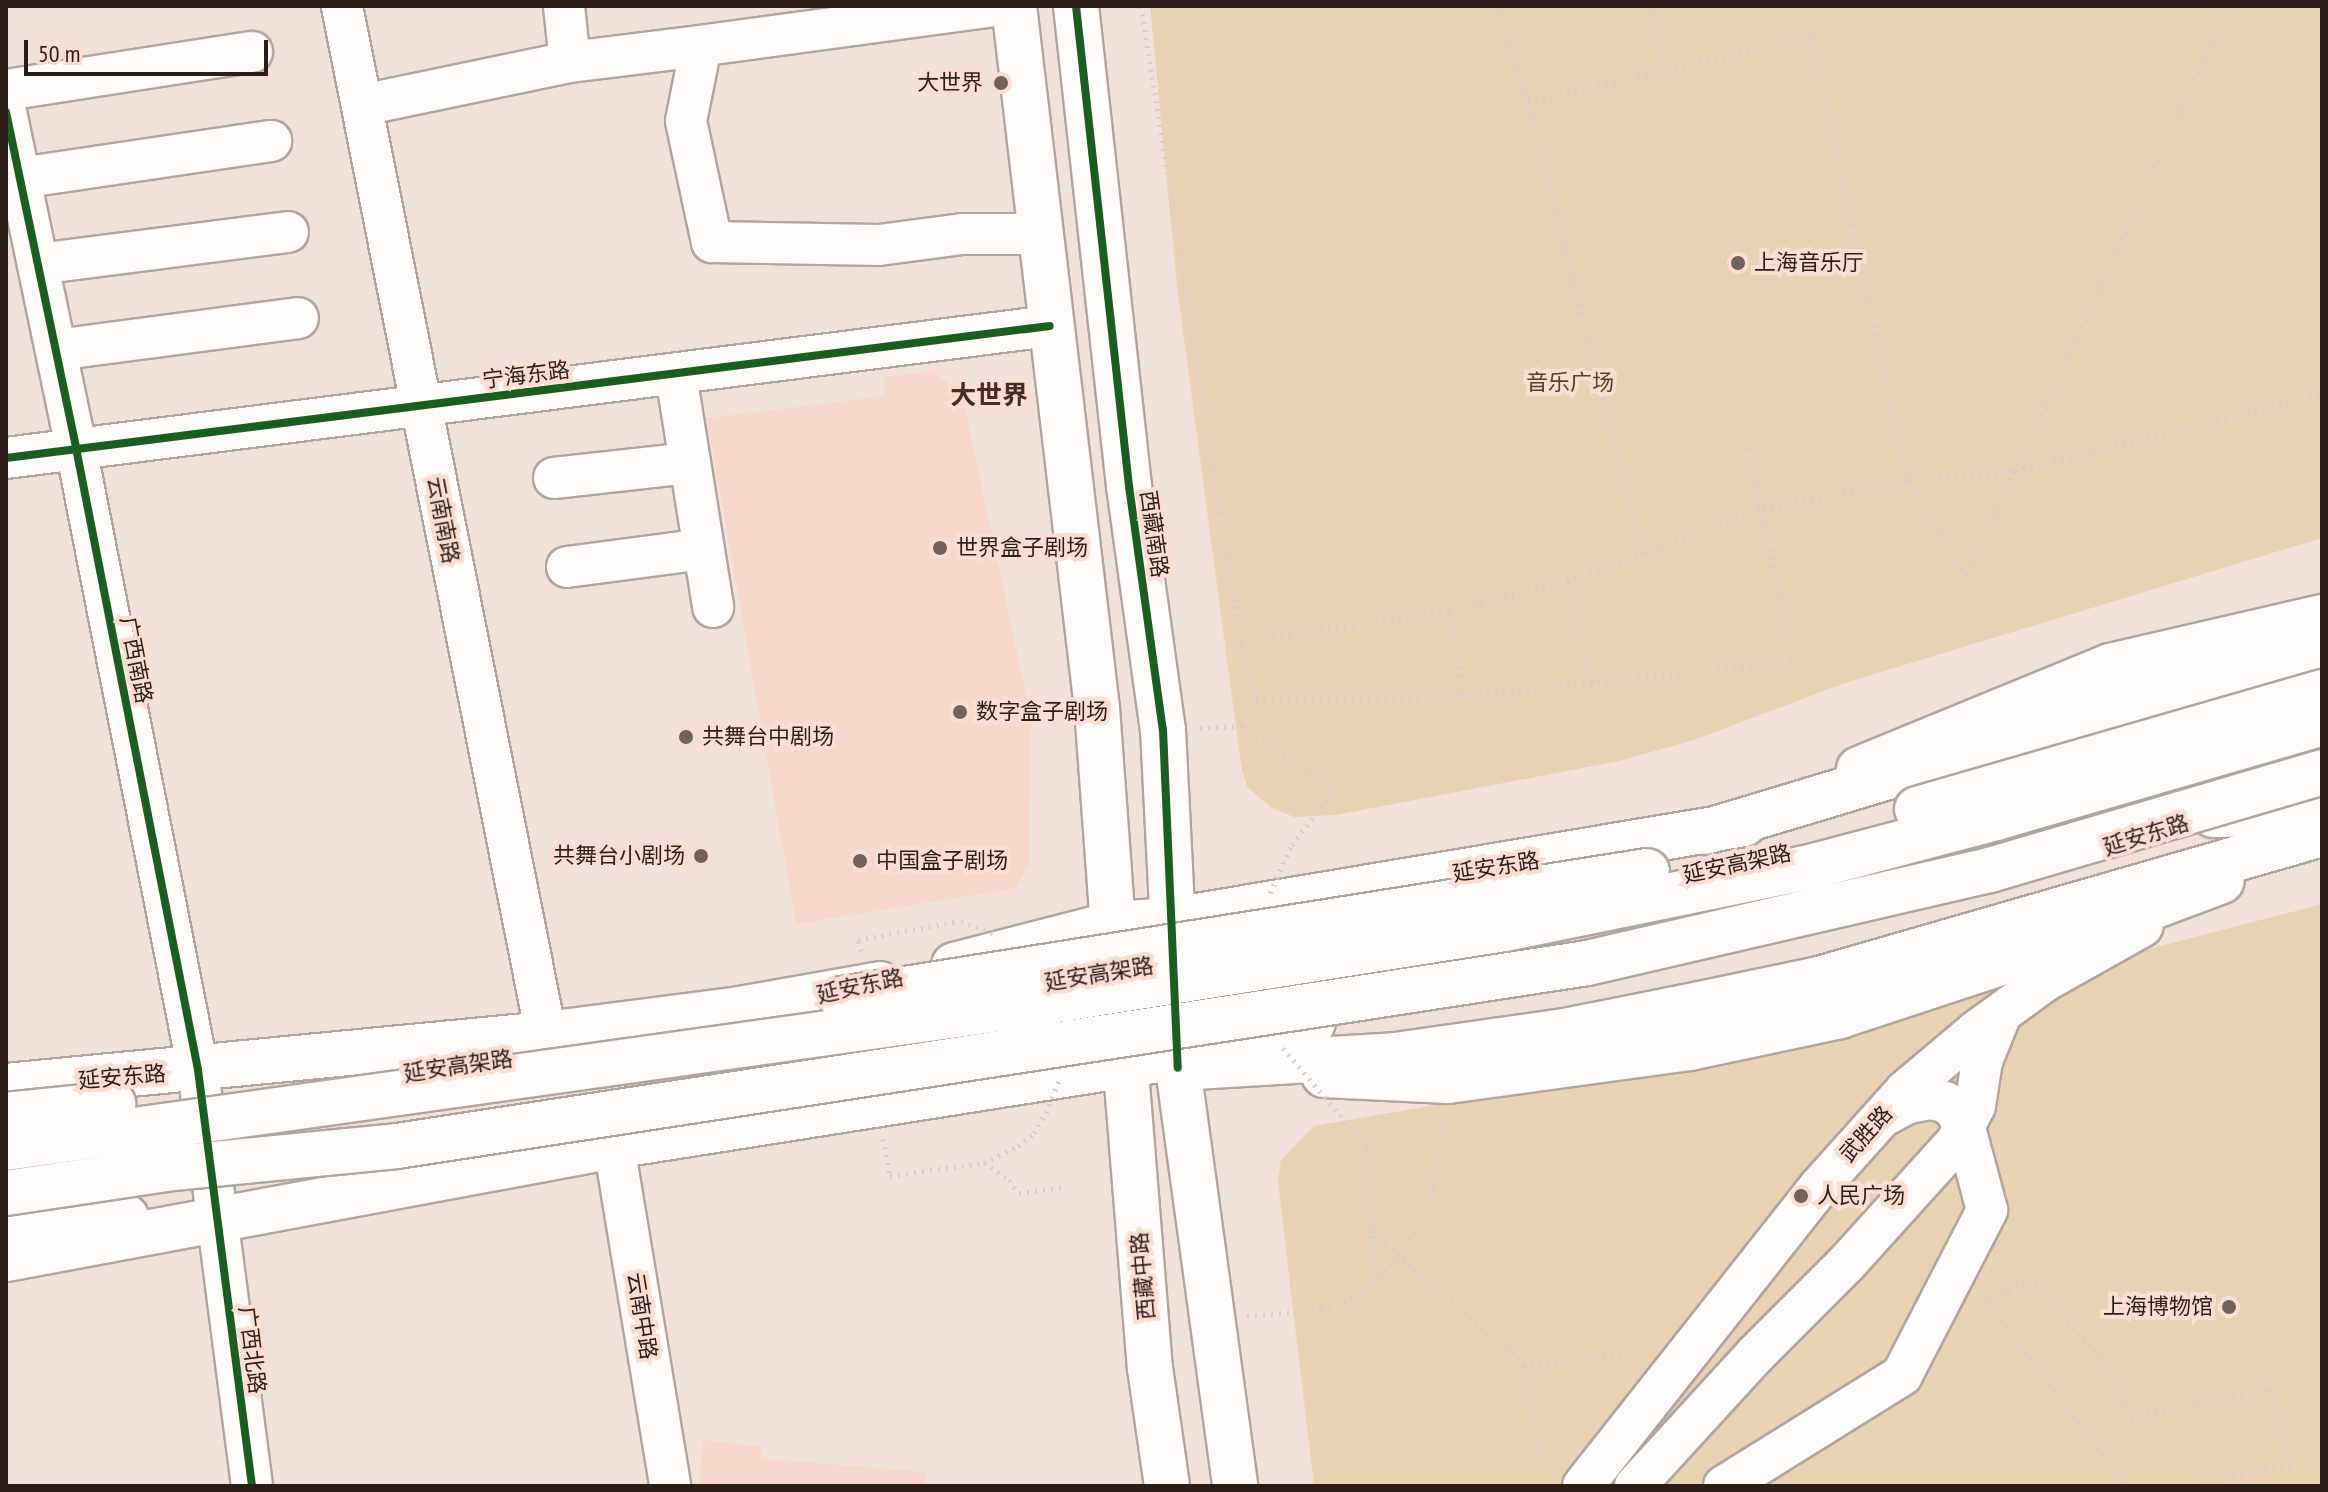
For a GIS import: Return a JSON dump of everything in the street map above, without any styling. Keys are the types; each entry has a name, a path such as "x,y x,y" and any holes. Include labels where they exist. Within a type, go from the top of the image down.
{"main road":[{"path":"1014,6 1097,708 1114,896 1113,924"},
{"name":"西藏南路","path":"1076,6 1129,486 1163,730 1178,1062"},
{"name":"延安东路","path":"1705,832 2110,666 2322,617"},
{"path":"1705,832 2227,675 2322,652"},
{"path":"6,1115 312,1081 1003,976 1619,877 1888,818 2322,692"},
{"name":"延安东路","path":"6,1086 198,1070 546,1034 868,987 1113,924 1173,920 1705,832 2322,704"},
{"name":"延安高架路","path":"6,1148 1006,1008 1520,926 1814,866 1996,818 2322,723"},
{"path":"6,1221 397,1146 1587,963 1990,870 2322,772"},
{"name":"延安东路","path":"1178,1062 1282,1029 1713,951 1959,893 2322,784"},
{"path":"2213,815 2322,813"},
{"path":"1235,1486 1178,1062 1395,1055 1564,1031 1819,979 2322,834"},
{"name":"延安东路","path":"6,1259 614,1146 1126,1065 1178,1062 1448,1081 1690,1048 1840,1016 2025,955 2234,876 2322,851"},
{"name":"西藏中路","path":"1113,924 1150,1368 1167,1486"},
{"path":"6,1193 173,1168 397,1146"},
{"name":"延安东路","path":"6,1221 217,1218"}],"street":[{"name":"云南南路","path":"342,6 546,1034"},
{"path":"564,6 570,62"},
{"path":"362,105 570,62 995,6"},
{"path":"701,46 686,121 712,242 879,245 962,234 1041,234"},
{"path":"6,90 252,52"},
{"name":"广西南路","path":"6,112 76,448 198,1070 217,1218"},
{"path":"14,161 271,141"},
{"path":"38,264 288,232"},
{"path":"56,350 298,318"},
{"name":"宁海东路","path":"6,458 1050,326"},
{"path":"676,375 713,607"},
{"path":"554,478 690,463"},
{"path":"567,567 704,549"},
{"name":"武胜路","path":"1583,1486 1819,1187 1914,1083 2045,981 2234,876"},
{"path":"1635,1486 1756,1354 1846,1264 1965,1128 1975,1106 1990,1034 2002,1012"},
{"path":"1724,1486 1902,1375 1987,1210 1965,1128 1955,1110 1945,1102 1929,1099 1908,1103 1882,1116"},
{"name":"云南中路","path":"614,1146 670,1486"},
{"name":"广西北路","path":"217,1218 252,1486"}],"path":[{"path":"1141,6 1241,641 1256,700 1463,696 1794,661 1759,509 1746,435"},
{"path":"1497,6 1528,102 1643,554"},
{"path":"1650,6 1665,68"},
{"path":"1528,102 1812,36 1907,481 1966,577 2229,6"},
{"path":"1241,641 1450,611 1567,581 1759,509 1907,481 2015,471 2322,394"},
{"path":"1567,581 1593,682"},
{"path":"1450,611 1463,696"},
{"path":"1163,730 1243,726 1335,789"},
{"path":"1210,1318 1321,1310 1354,1297 1392,1267 1433,1188 1448,1081"},
{"path":"877,1102 890,1176 922,1171"},
{"path":"1368,1148 1375,1231 1375,1280"},
{"path":"984,1163 1009,1180 1019,1193 1064,1187"},
{"path":"1375,1231 1524,1365 1542,1460"},
{"path":"2128,1486 1986,1300 2030,1279 2104,1360 2131,1417 2271,1389 2290,1465 2184,1486"},
{"path":"1524,1365 1624,1355"}],"shaded area":[{"name":"大世界","path":"933,372 962,394 1030,714 1029,864 1016,888 796,924 707,418 885,396 883,377"},
{"path":"703,1440 761,1447 761,1459 926,1472 925,1486 699,1486"}],"green space":[{"name":"音乐广场","path":"1150,6 2322,6 2322,538 1845,683 1694,740 1619,761 1336,815 1294,817 1272,808 1247,787 1241,765 1177,286"},
{"name":"人民广场","path":"2322,904 2322,1486 1314,1486 1278,1182 1281,1160 1314,1126 1781,1045"}],"cycle path":[{"path":"1076,6 1129,486 1163,730 1178,1068"},
{"path":"6,112 76,448 198,1070 252,1486"},
{"path":"6,458 1050,326"}],"place":[{"name":"大世界","path":"1001,83"},
{"name":"上海音乐厅","path":"1738,263"},
{"name":"世界盒子剧场","path":"940,548"},
{"name":"数字盒子剧场","path":"960,712"},
{"name":"共舞台中剧场","path":"686,737"},
{"name":"共舞台小剧场","path":"701,856"},
{"name":"中国盒子剧场","path":"860,861"},
{"name":"人民广场","path":"1801,1196"},
{"name":"上海博物馆","path":"2229,1307"}],"district":[{"name":"大世界","path":"989,395"}]}
